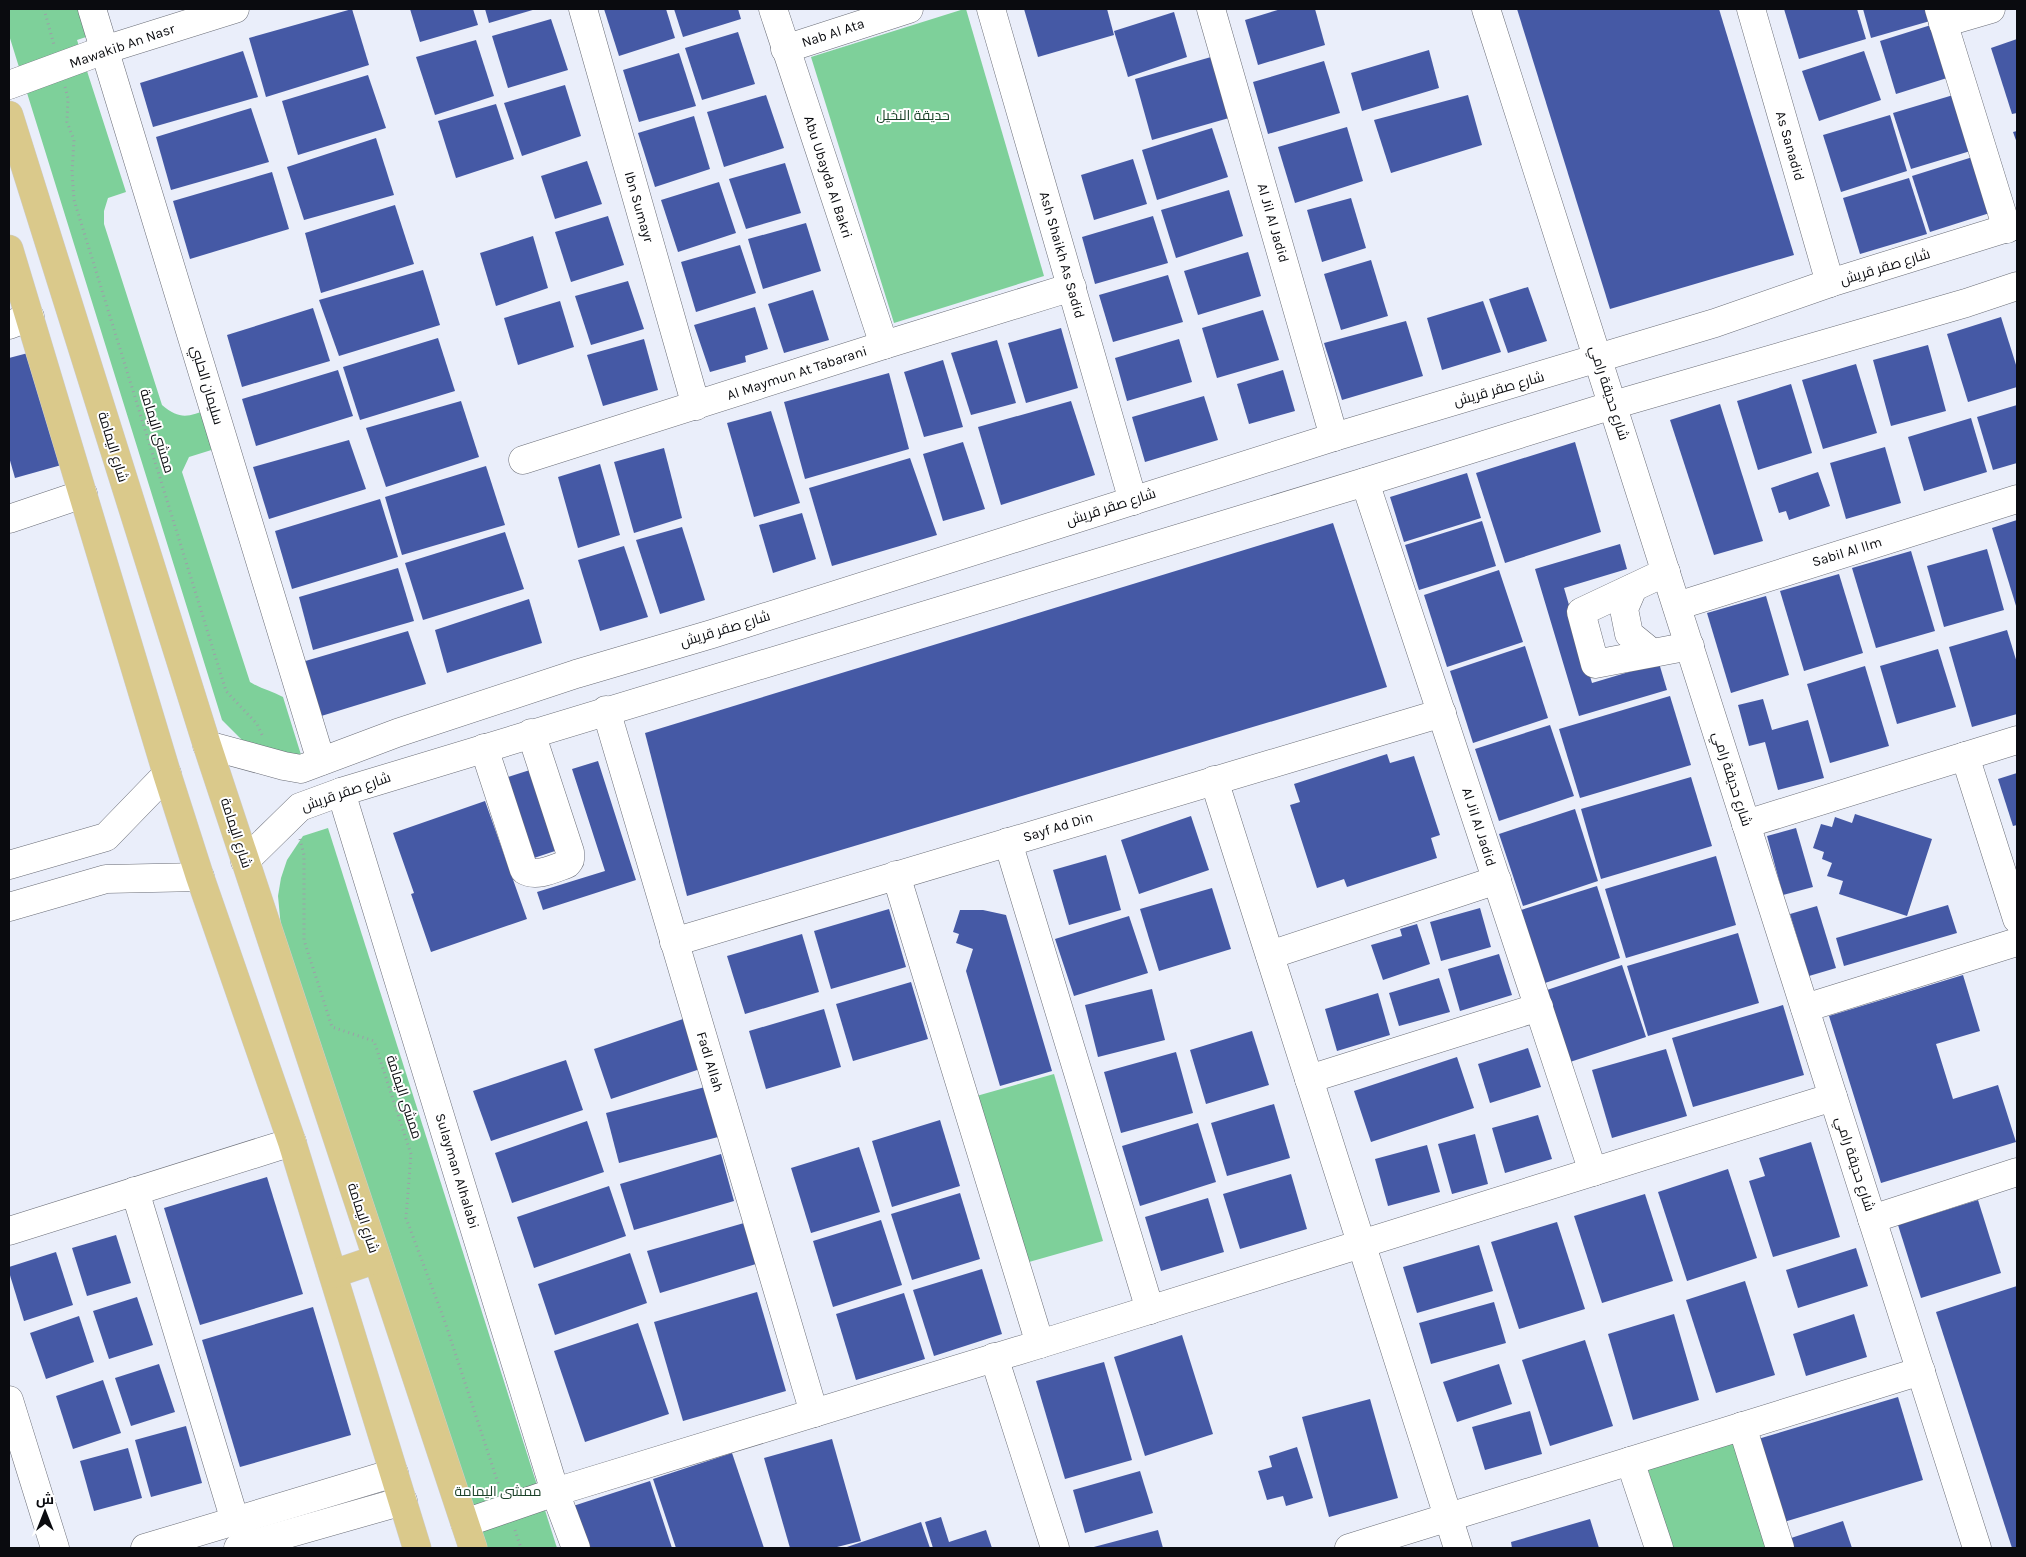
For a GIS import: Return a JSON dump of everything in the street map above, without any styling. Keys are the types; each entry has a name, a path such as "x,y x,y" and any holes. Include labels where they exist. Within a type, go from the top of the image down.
{"main road":[{"name":"شارع اليمامة","path":"9,115 207,745 469,1536"},
{"path":"9,249 19,321 83,494 167,774 200,877 292,1142 417,1548"},
{"path":"333,1274 377,1259"}],"street":[{"name":"سليمان الحلبي","path":"92,9 322,761"},
{"name":"Mawakib An Nasr","path":"9,85 104,50 235,9"},
{"name":"Ibn Sumayr","path":"583,9 696,406"},
{"name":"Abu Ubayda Al Bakri","path":"773,9 884,345"},
{"name":"Nab Al Ata","path":"786,49 909,9"},
{"name":"Ash Shaikh As Sadid","path":"991,9 1133,500"},
{"name":"Al Jil Al Jadid","path":"1211,9 1334,437"},
{"name":"شارع حديقة رامي","path":"1486,9 1978,1548"},
{"name":"As Sanadid","path":"1751,9 1830,283"},
{"path":"1990,9 1941,16 2012,227"},
{"name":"شارع صقر قريش","path":"207,745 301,769 412,728 576,674 722,631 1334,437 1715,323 1830,283 2012,227"},
{"name":"شارع صقر قريش","path":"245,862 300,807 341,792 1613,405 1966,303 2017,286"},
{"name":"Al Maymun At Tabarani","path":"523,460 1072,287"},
{"name":"Al Jil Al Jadid","path":"1365,482 1593,1172"},
{"path":"9,518 83,494"},
{"name":"Sabil Al llm","path":"1677,606 2017,499"},
{"path":"1666,572 1581,612 1595,664 1690,646"},
{"path":"1633,588 1624,609 1629,634 1651,652"},
{"name":"Fadl Allah","path":"606,710 814,1413"},
{"path":"460,712 452,734 456,745 480,749 524,870 529,874 535,874 567,864 570,860 570,852 531,733"},
{"name":"Sayf Ad Din","path":"674,942 1442,713"},
{"path":"412,728 434,737 437,748 430,764"},
{"path":"1746,824 2017,740"},
{"path":"1964,756 2017,919"},
{"path":"9,865 106,837 167,774"},
{"path":"1214,780 1458,1548"},
{"name":"Sulayman Alhalabi","path":"341,792 555,1492 576,1548"},
{"path":"1008,842 1150,1310"},
{"path":"42,855 53,893"},
{"path":"896,876 1040,1344"},
{"path":"9,907 106,879 200,877"},
{"path":"1270,955 1497,880"},
{"path":"1805,1008 2017,942"},
{"path":"1309,1079 1539,1007"},
{"path":"469,1536 555,1492 1040,1344 1834,1097"},
{"path":"9,1231 292,1142"},
{"path":"1872,1219 2017,1172"},
{"path":"135,1191 235,1521"},
{"path":"994,1357 1055,1548"},
{"path":"1349,1548 1920,1371"},
{"path":"9,1400 55,1548"},
{"path":"1742,1426 1780,1548"},
{"path":"1630,1461 1659,1548"},
{"path":"145,1548 394,1473"},
{"path":"238,1548 403,1501"}],"path":[{"path":"44,9 55,50"},
{"name":"ممشى اليمامة","path":"68,98 67,122 74,140 72,172 74,200 226,691 257,724 266,742"},
{"name":"ممشى اليمامة","path":"304,855 304,940 332,1027 374,1041 411,1154 406,1218 445,1322 499,1485"},
{"path":"514,1529 521,1548"}],"green space":[{"path":"9,9 80,9 89,36 77,40 126,192 108,198 104,211 104,224 162,405 174,413 184,416 209,409 221,447 189,457 182,472 250,682 283,697 302,758 248,746 222,720 9,35"},
{"name":"حديقة النخيل","path":"966,9 1044,276 894,323 811,57"},
{"name":"ممشى اليمامة","path":"328,828 557,1548 476,1548 281,928 278,896 287,860 303,836"},
{"path":"1054,1074 1103,1241 1022,1264 973,1097"},
{"path":"1734,1437 1769,1548 1672,1548 1646,1463"}],"building":[{"path":"352,9 369,65 266,97 249,38"},
{"path":"410,9 473,9 478,25 420,42"},
{"path":"485,9 536,9 489,23"},
{"path":"604,9 666,9 675,38 619,56"},
{"path":"674,9 738,9 741,19 683,37"},
{"path":"1024,9 1107,9 1114,35 1038,57"},
{"path":"1281,9 1315,9 1325,45 1258,65 1245,20"},
{"path":"1517,9 1719,9 1794,255 1610,309"},
{"path":"1784,9 1857,9 1866,39 1799,59"},
{"path":"1863,9 1926,9 1930,21 1871,38"},
{"path":"1174,12 1187,57 1128,77 1114,31"},
{"path":"551,19 568,70 508,88 492,36"},
{"path":"1931,25 1947,78 1896,94 1880,41"},
{"path":"738,32 755,84 702,100 685,48"},
{"path":"2017,39 2017,113 2012,114 1991,48"},
{"path":"476,40 494,96 435,115 416,57"},
{"path":"1429,50 1439,88 1362,111 1351,73"},
{"path":"243,51 258,97 153,127 140,83"},
{"path":"1864,51 1881,100 1819,121 1802,71"},
{"path":"679,53 696,106 639,122 623,70"},
{"path":"1211,57 1229,118 1152,140 1135,79"},
{"path":"1324,61 1340,113 1268,134 1253,82"},
{"path":"368,75 386,128 298,155 282,101"},
{"path":"565,85 581,136 522,156 504,103"},
{"path":"1960,93 1977,149 1911,169 1893,113"},
{"path":"766,95 784,148 724,167 707,112"},
{"path":"1468,95 1482,145 1391,173 1374,120"},
{"path":"496,104 514,159 456,178 438,121"},
{"path":"251,108 269,162 171,190 156,137"},
{"path":"1890,115 1907,171 1841,192 1823,135"},
{"path":"694,116 710,169 655,187 638,133"},
{"path":"1347,127 1363,181 1295,203 1278,147"},
{"path":"1212,128 1228,177 1157,200 1142,150"},
{"path":"2017,131 2017,143 2013,132"},
{"path":"376,138 394,195 304,220 287,167"},
{"path":"1979,155 1996,211 1930,232 1912,176"},
{"path":"1133,159 1147,204 1094,220 1081,175"},
{"path":"587,161 602,204 555,219 541,176"},
{"path":"785,163 801,213 746,229 729,179"},
{"path":"272,172 289,229 190,259 173,201"},
{"path":"1909,178 1927,234 1860,254 1843,198"},
{"path":"719,182 736,233 678,252 661,200"},
{"path":"1229,190 1243,236 1176,258 1161,210"},
{"path":"1351,198 1366,248 1322,262 1307,210"},
{"path":"395,205 414,264 321,293 305,233"},
{"path":"608,216 624,265 571,282 555,232"},
{"path":"1153,216 1168,263 1095,284 1082,237"},
{"path":"806,223 821,271 763,289 748,239"},
{"path":"533,236 548,288 496,306 480,253"},
{"path":"740,245 756,293 696,312 681,262"},
{"path":"1248,252 1261,296 1198,315 1184,271"},
{"path":"1371,260 1388,316 1341,330 1324,274"},
{"path":"423,270 440,325 339,356 319,300"},
{"path":"1168,275 1183,322 1113,342 1099,295"},
{"path":"628,281 644,329 591,345 575,296"},
{"path":"1528,287 1547,341 1508,353 1489,299"},
{"path":"813,290 829,340 784,353 768,304"},
{"path":"560,301 574,347 518,365 504,318"},
{"path":"1483,301 1501,352 1442,370 1427,318"},
{"path":"755,307 768,349 745,356 746,362 710,372 694,325"},
{"path":"313,308 330,361 242,387 227,335"},
{"path":"1263,310 1279,360 1217,378 1202,328"},
{"path":"2001,317 2017,368 2017,387 1968,402 1947,334"},
{"path":"1406,321 1423,376 1342,400 1324,343"},
{"path":"1061,328 1078,388 1026,403 1008,343"},
{"path":"438,338 455,391 360,420 343,367"},
{"path":"644,339 658,390 603,406 587,355"},
{"path":"1179,339 1192,382 1127,401 1115,358"},
{"path":"997,340 1016,403 971,415 951,353"},
{"path":"1928,345 1946,411 1891,426 1873,360"},
{"path":"28,353 65,464 15,478 9,457 9,358"},
{"path":"943,360 963,427 924,437 904,372"},
{"path":"1856,364 1877,433 1823,449 1802,380"},
{"path":"338,370 353,416 256,446 242,399"},
{"path":"1283,370 1295,411 1249,424 1237,384"},
{"path":"889,373 909,449 805,479 784,402"},
{"path":"1791,384 1812,453 1758,470 1737,401"},
{"path":"1204,396 1218,440 1145,462 1132,417"},
{"path":"461,401 479,457 386,487 366,428"},
{"path":"1071,401 1095,475 1001,505 978,427"},
{"path":"1720,404 1763,541 1714,555 1670,420"},
{"path":"2017,405 2017,463 1993,470 1977,417"},
{"path":"771,411 800,503 754,517 727,423"},
{"path":"1971,418 1987,472 1924,491 1908,437"},
{"path":"349,440 366,489 269,519 253,467"},
{"path":"963,442 985,509 943,521 923,454"},
{"path":"1575,442 1601,532 1505,563 1476,473"},
{"path":"1885,447 1901,503 1846,519 1830,463"},
{"path":"664,448 682,518 634,533 614,462"},
{"path":"910,458 937,535 832,566 809,488"},
{"path":"600,464 620,535 578,548 558,477"},
{"path":"486,466 505,525 402,555 385,497"},
{"path":"1818,472 1830,506 1789,520 1786,511 1779,513 1771,488"},
{"path":"1467,473 1481,518 1404,542 1390,497"},
{"path":"380,499 398,557 292,589 275,531"},
{"path":"802,513 816,559 773,573 759,525"},
{"path":"2017,520 2017,609 1992,528"},
{"path":"1482,521 1496,566 1419,590 1405,545"},
{"path":"1333,523 1387,687 687,896 645,733"},
{"path":"682,527 705,600 660,614 636,540"},
{"path":"505,532 524,589 423,620 405,563"},
{"path":"1620,544 1627,569 1564,588 1592,683 1659,663 1667,690 1579,716 1535,569"},
{"path":"624,546 648,617 600,631 578,560"},
{"path":"1987,549 2004,610 1944,627 1927,566"},
{"path":"1911,551 1935,631 1876,648 1852,568"},
{"path":"398,568 414,621 313,650 299,597"},
{"path":"1499,570 1523,642 1447,667 1424,595"},
{"path":"1839,574 1863,653 1804,671 1780,591"},
{"path":"1766,596 1789,675 1731,693 1707,613"},
{"path":"529,599 542,643 447,673 435,630"},
{"path":"2007,630 2017,663 2017,714 1972,727 1949,647"},
{"path":"408,631 426,684 318,717 302,662"},
{"path":"1525,646 1548,718 1473,743 1450,671"},
{"path":"1938,649 1956,707 1897,724 1880,666"},
{"path":"1865,666 1889,746 1830,763 1807,684"},
{"path":"1670,696 1691,765 1580,798 1559,729"},
{"path":"1763,699 1772,730 1808,720 1824,778 1778,790 1765,742 1749,746 1738,705"},
{"path":"1550,725 1574,796 1499,821 1475,749"},
{"path":"1387,754 1390,763 1414,756 1440,835 1431,838 1437,858 1347,887 1344,879 1317,888 1290,805 1300,802 1294,784"},
{"path":"598,761 636,880 543,910 537,892 605,871 572,769"},
{"path":"533,769 558,850 534,858 508,777"},
{"path":"2017,773 2017,825 2013,826 1998,779"},
{"path":"1691,777 1712,846 1601,879 1581,809"},
{"path":"485,801 527,919 431,952 411,894 414,893 393,833"},
{"path":"1575,809 1598,881 1523,906 1499,834"},
{"path":"1855,814 1932,839 1907,916 1839,894 1843,881 1827,876 1832,863 1822,859 1824,852 1813,848 1821,824 1832,827 1835,817 1852,823"},
{"path":"1191,816 1209,870 1139,894 1121,840"},
{"path":"1796,828 1813,887 1783,895 1767,836"},
{"path":"1106,855 1121,910 1069,925 1053,870"},
{"path":"1716,856 1736,925 1626,958 1605,889"},
{"path":"1597,886 1620,958 1545,983 1521,910"},
{"path":"1212,888 1231,949 1159,971 1140,909"},
{"path":"1948,905 1957,933 1844,966 1836,938"},
{"path":"1817,906 1836,968 1809,976 1790,914"},
{"path":"1480,908 1491,947 1441,961 1430,922"},
{"path":"889,909 906,967 831,989 814,931"},
{"path":"960,910 983,910 1006,915 1052,1071 1000,1086 966,971 973,949 956,943 959,934 953,932"},
{"path":"1129,916 1148,973 1074,996 1055,939"},
{"path":"1417,924 1430,964 1383,980 1371,945 1402,936 1400,929"},
{"path":"1738,933 1759,1003 1648,1036 1627,966"},
{"path":"802,934 819,992 745,1014 727,956"},
{"path":"1499,954 1512,995 1460,1011 1448,969"},
{"path":"1622,965 1646,1037 1570,1062 1547,990"},
{"path":"1963,975 1980,1031 1936,1044 1953,1099 1998,1085 2016,1142 1881,1183 1829,1016"},
{"path":"1439,978 1450,1012 1399,1026 1389,993"},
{"path":"911,982 928,1039 853,1061 836,1004"},
{"path":"1152,989 1165,1040 1098,1057 1085,1005"},
{"path":"1378,993 1390,1035 1337,1051 1325,1009"},
{"path":"1783,1005 1804,1075 1693,1107 1672,1038"},
{"path":"824,1009 841,1067 766,1089 749,1031"},
{"path":"686,1018 703,1068 611,1099 594,1049"},
{"path":"1252,1031 1269,1085 1206,1104 1190,1050"},
{"path":"1528,1048 1541,1087 1490,1103 1478,1064"},
{"path":"1666,1049 1687,1116 1612,1138 1592,1070"},
{"path":"1176,1052 1193,1113 1121,1133 1104,1072"},
{"path":"1457,1057 1474,1108 1371,1142 1354,1091"},
{"path":"566,1060 583,1110 491,1141 473,1091"},
{"path":"705,1087 718,1137 619,1163 606,1113"},
{"path":"1274,1104 1290,1158 1227,1176 1211,1123"},
{"path":"1538,1115 1552,1159 1505,1173 1492,1128"},
{"path":"940,1120 960,1186 892,1207 872,1141"},
{"path":"587,1121 604,1172 512,1203 495,1153"},
{"path":"1198,1123 1216,1182 1140,1206 1122,1146"},
{"path":"1475,1134 1488,1184 1452,1194 1438,1144"},
{"path":"1811,1142 1840,1237 1773,1257 1749,1181 1765,1176 1759,1158"},
{"path":"1427,1145 1440,1192 1388,1206 1375,1159"},
{"path":"859,1147 880,1212 811,1233 791,1168"},
{"path":"721,1154 734,1201 634,1230 620,1184"},
{"path":"1728,1169 1757,1258 1687,1281 1658,1192"},
{"path":"1291,1174 1307,1229 1240,1249 1223,1194"},
{"path":"267,1177 303,1294 200,1325 164,1208"},
{"path":"609,1186 626,1236 534,1268 517,1217"},
{"path":"960,1193 980,1259 912,1280 891,1214"},
{"path":"1645,1194 1673,1281 1602,1303 1574,1216"},
{"path":"1208,1198 1224,1252 1161,1271 1145,1217"},
{"path":"1978,1200 2001,1273 1921,1298 1898,1225"},
{"path":"881,1220 902,1285 833,1307 813,1241"},
{"path":"1557,1222 1585,1309 1519,1329 1491,1242"},
{"path":"744,1223 756,1264 660,1293 647,1251"},
{"path":"116,1235 131,1283 87,1296 72,1248"},
{"path":"1479,1245 1493,1291 1417,1313 1403,1267"},
{"path":"1856,1248 1868,1286 1798,1308 1786,1270"},
{"path":"56,1252 73,1305 24,1321 9,1267"},
{"path":"630,1253 647,1303 555,1335 538,1284"},
{"path":"982,1269 1002,1334 934,1356 913,1290"},
{"path":"1745,1281 1775,1375 1716,1393 1686,1300"},
{"path":"2017,1286 2017,1547 2012,1548 1936,1312"},
{"path":"757,1292 786,1391 683,1421 654,1322"},
{"path":"904,1293 925,1359 856,1380 836,1314"},
{"path":"137,1297 153,1345 109,1359 93,1311"},
{"path":"1494,1302 1506,1343 1431,1364 1419,1323"},
{"path":"313,1307 351,1435 240,1467 202,1340"},
{"path":"1674,1314 1699,1400 1633,1420 1608,1334"},
{"path":"1854,1314 1867,1357 1806,1376 1793,1334"},
{"path":"79,1316 94,1362 46,1379 30,1333"},
{"path":"638,1323 669,1414 585,1442 554,1351"},
{"path":"1182,1335 1213,1434 1145,1456 1114,1357"},
{"path":"1585,1340 1613,1426 1550,1446 1522,1360"},
{"path":"1104,1362 1132,1460 1065,1479 1036,1381"},
{"path":"159,1364 175,1412 131,1426 115,1378"},
{"path":"1499,1364 1512,1404 1457,1422 1443,1382"},
{"path":"103,1380 121,1433 73,1449 56,1396"},
{"path":"1898,1397 1923,1480 1784,1522 1758,1439"},
{"path":"1370,1399 1398,1498 1329,1517 1302,1417"},
{"path":"1530,1411 1542,1454 1485,1470 1472,1427"},
{"path":"186,1426 202,1483 151,1497 135,1440"},
{"path":"832,1439 861,1541 833,1548 790,1548 764,1458"},
{"path":"1297,1447 1313,1498 1286,1506 1283,1496 1267,1500 1258,1471 1272,1467 1269,1456"},
{"path":"128,1448 142,1498 94,1511 80,1461"},
{"path":"732,1453 764,1548 676,1548 653,1479"},
{"path":"1140,1471 1153,1513 1085,1533 1073,1490"},
{"path":"650,1481 672,1548 584,1548 570,1507"},
{"path":"941,1517 949,1542 986,1530 992,1548 933,1548 925,1522"},
{"path":"1590,1519 1599,1548 1512,1548 1511,1542"},
{"path":"1843,1521 1852,1548 1791,1548 1788,1539"},
{"path":"921,1522 930,1548 844,1548"},
{"path":"1158,1530 1163,1548 1090,1548"}]}
